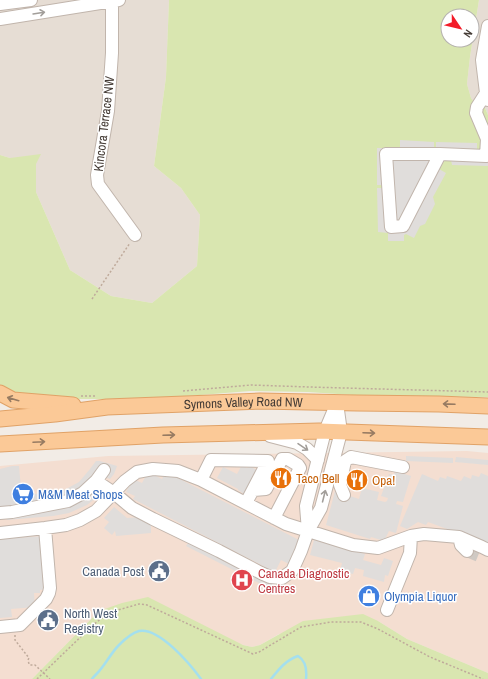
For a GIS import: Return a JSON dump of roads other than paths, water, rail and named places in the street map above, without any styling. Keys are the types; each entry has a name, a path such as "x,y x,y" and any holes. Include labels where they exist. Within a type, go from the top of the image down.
{"main road":[{"path":"0,393 13,400 108,407"},
{"name":"Symons Valley Road NW","path":"0,419 108,407 260,401 488,406"},
{"path":"0,443 163,435 325,431 488,437"}],"street":[{"path":"0,4 31,0"},
{"path":"0,19 115,0"},
{"name":"Kincora Terrace NW","path":"115,0 108,104 97,175 98,184 135,235"},
{"path":"440,154 403,226 391,227 386,154 440,154 486,156 487,139 476,113 477,107 487,96 482,60 488,26"},
{"path":"308,531 306,506 325,431 337,403"},
{"path":"96,481 114,493 132,508 270,577 282,578 292,571 308,531 321,508 341,432 337,403"},
{"path":"257,432 297,442 318,460"},
{"path":"344,495 340,485 345,461 351,457 403,467"},
{"path":"253,490 266,489 282,459"},
{"path":"200,480 211,460 268,461 288,459 300,468 274,518"},
{"path":"246,503 268,461"},
{"path":"0,533 66,525 80,520 96,511 125,481 137,472 153,469 178,471 200,480 286,524 353,545 378,548 411,536 424,534 459,537 482,547 485,554"},
{"path":"0,513 68,501 82,493 96,481 104,470"},
{"path":"0,627 20,625 46,599 49,593 50,588 45,528"},
{"path":"387,610 410,553 411,536"},
{"path":"459,537 461,545 467,551"}],"waterway":[{"path":"92,679 119,645 130,635 139,631 147,631 165,640 182,656 201,679"},
{"path":"271,679 286,662 298,656 303,660 306,679"}],"tunnel":[{"path":"467,551 479,556"}],"place":[{"name":"Taco Bell","path":"281,478"},
{"name":"Opa!","path":"357,480"},
{"name":"M&M Meat Shops","path":"23,494"},
{"name":"Canada Post","path":"159,571"},
{"name":"Canada Diagnostic Centres","path":"242,580"},
{"name":"Olympia Liquor","path":"369,596"},
{"name":"North West Registry","path":"48,620"}]}
